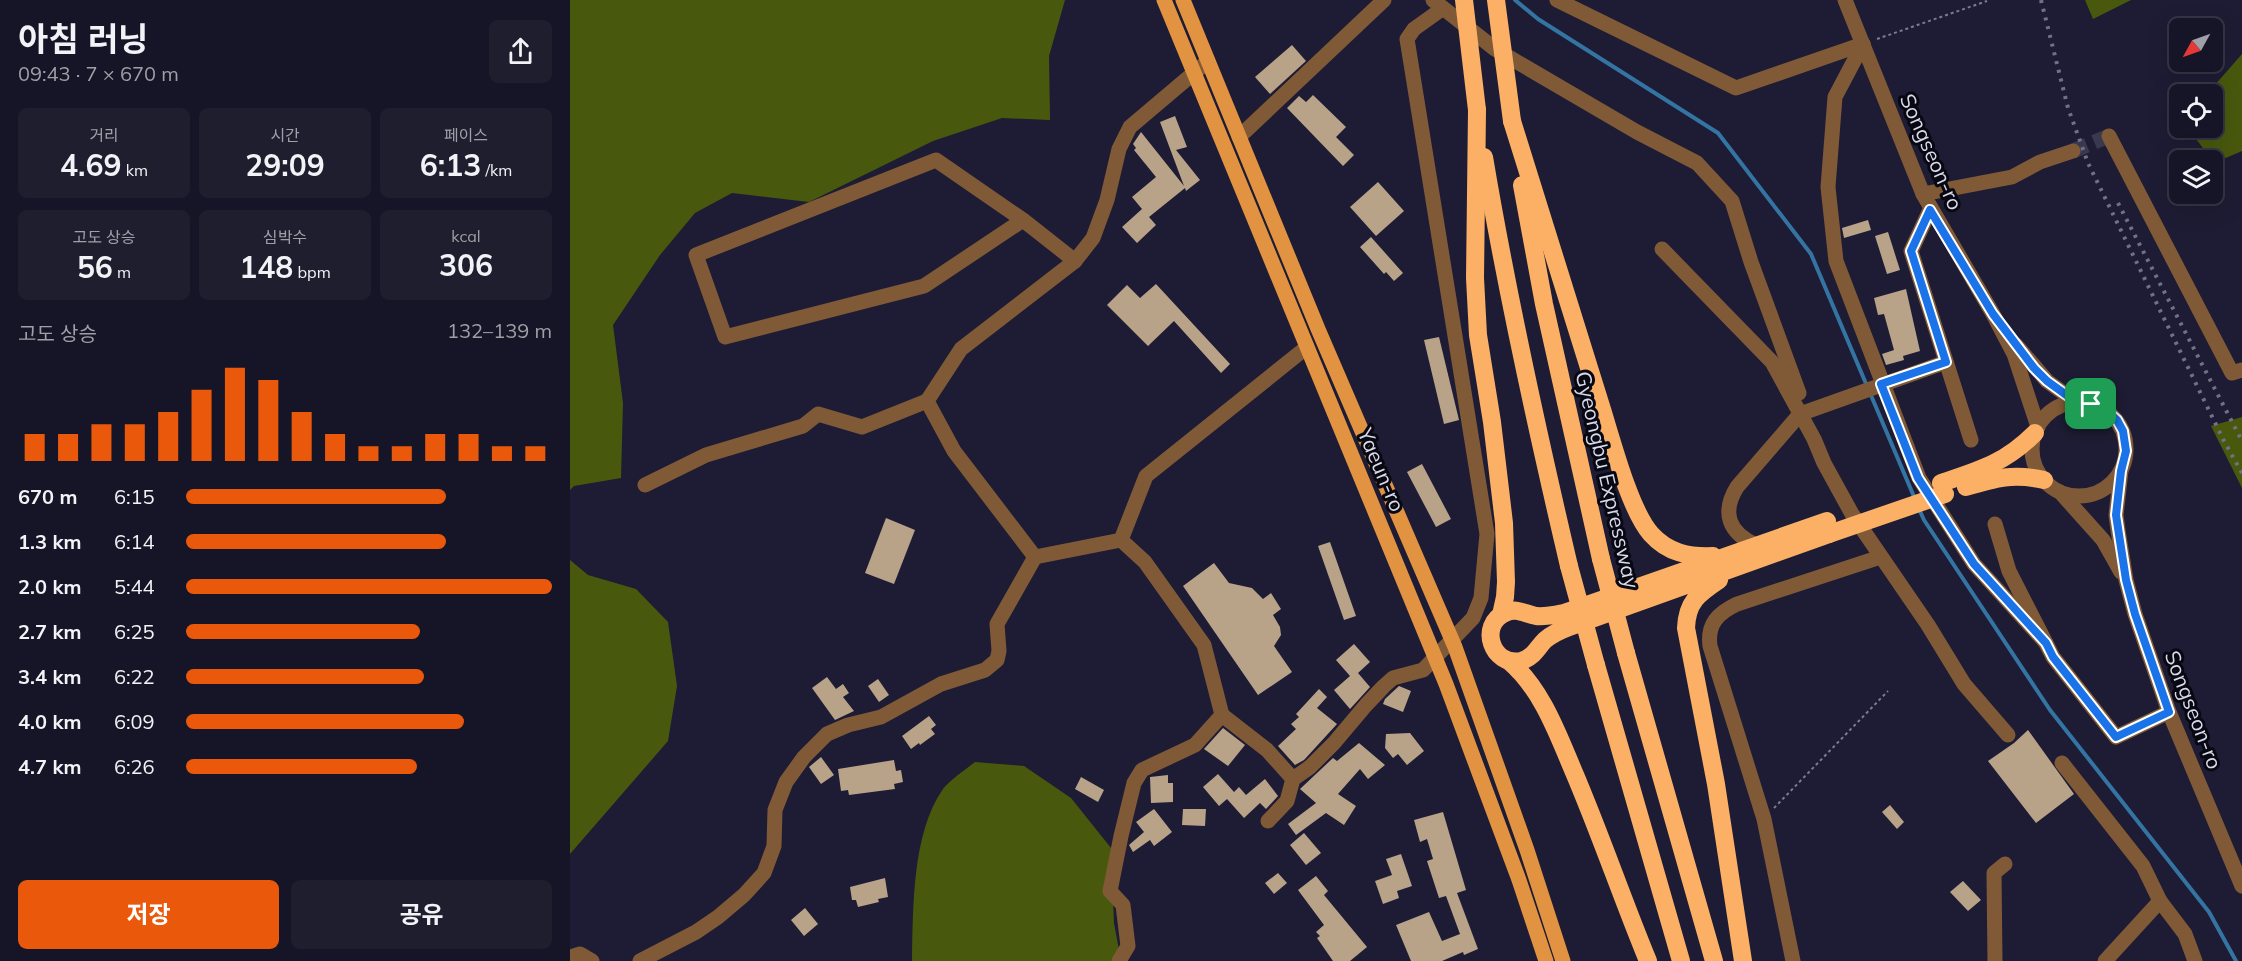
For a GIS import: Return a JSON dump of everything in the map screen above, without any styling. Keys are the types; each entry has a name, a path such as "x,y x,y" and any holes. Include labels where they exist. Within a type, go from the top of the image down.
{"highway":[{"path":"1464,0 1477,110 1499,245 1533,415 1569,566 1681,961"},
{"name":"Gyeongbu Expressway","path":"1496,0 1512,121 1544,304 1601,559 1714,961"},
{"path":"1477,110 1475,278 1478,335 1504,523 1506,582 1501,615 1491,629 1490,642 1497,654 1519,669 1536,692 1560,739 1596,823 1648,961"},
{"path":"1512,121 1611,439 1641,521 1651,534 1671,550 1702,556 1726,556"},
{"path":"1509,661 1526,659 1546,639 1569,627 1743,565 1828,528 1943,489 2012,454 2036,430"},
{"path":"1943,489 2006,476 2024,476 2044,480"},
{"path":"1501,615 1515,610 1529,615 1563,613 1756,545 1828,528"},
{"path":"1743,565 1698,595 1687,613 1686,628 1716,784 1743,961"}],"main road":[{"name":"Yaeun-ro","path":"1164,0 1435,656 1520,880 1546,961"},
{"name":"Yaeun-ro","path":"1183,0 1314,319 1451,639 1527,850 1563,961"}],"street":[{"path":"1239,137 1384,0"},
{"path":"1557,0 1736,88 1863,44"},
{"name":"Songseon-ro","path":"1845,0 1930,210 1993,314"},
{"path":"1268,821 1287,801 1293,779 1310,767 1334,743 1366,705 1393,678 1423,670 1465,627 1478,609 1484,578 1487,534 1407,39 1437,5 1494,49 1637,132 1697,163 1732,201 1751,262 1800,394 1800,414"},
{"path":"1863,44 1834,97 1828,187 1836,261 1918,478 1974,564 2046,643"},
{"path":"645,485 706,455 803,426 818,414 862,427 927,400 961,349 1075,261 1093,238 1107,200 1119,149 1130,127 1208,61"},
{"path":"2109,136 2232,373 2242,370"},
{"path":"1923,194 2012,177 2040,162 2073,152"},
{"path":"1023,220 924,286 725,336 696,255 936,160 1023,220 1075,261"},
{"path":"1930,210 1911,251 1971,440"},
{"path":"1662,249 1772,362 1852,514 1928,625 1964,684 2008,735"},
{"path":"1993,314 2034,368 2047,381 2076,402"},
{"path":"1993,314 2022,373 2036,430"},
{"path":"1121,540 1146,476 1307,347"},
{"path":"1756,545 1744,540 1733,528 1729,515 1730,500 1737,487 1800,414 1946,362"},
{"path":"927,400 954,451 1035,557"},
{"path":"2060,492 2075,496 2095,494 2108,486 2121,471 2125,462 2126,446 2120,426 2103,408 2076,402 2055,409 2045,417 2036,430 2032,445 2033,457 2044,480 2060,492 2103,540 2126,580"},
{"path":"2121,471 2116,515 2126,580"},
{"path":"1995,524 2009,571 2053,657 2116,737 2169,712"},
{"path":"640,961 696,932 718,917 744,895 764,873 774,846 775,810 786,782 804,757 827,734 848,725 881,717 940,684 985,670 997,660 999,651 997,624 1035,557 1121,540"},
{"path":"1121,540 1145,562 1204,645 1222,715 1267,750 1293,779"},
{"path":"1794,961 1764,819 1710,646 1712,624 1721,612 1737,604 1880,557"},
{"name":"Songseon-ro","path":"2126,580 2135,614 2169,712 2242,886"},
{"path":"1529,615 1539,628 1541,638 1538,648"},
{"path":"1119,961 1128,946 1123,905 1110,891 1134,783 1142,770 1195,745 1222,715"},
{"path":"2062,763 2143,866 2160,901 2185,934 2195,961"},
{"path":"1995,961 1994,873 2005,864"},
{"path":"2105,961 2160,901"},
{"path":"570,957 580,954 592,961"}],"path":[{"path":"1863,44 1987,1"},
{"path":"1764,819 1888,691"}],"green space":[{"path":"570,0 1065,0 1049,56 1050,120 1002,118 933,141 809,202 732,193 695,213 660,255 613,325 623,403 621,478 574,486 570,490"},
{"path":"2085,0 2131,0 2093,19"},
{"path":"2242,54 2242,151 2223,159 2223,150 2204,150 2195,138 2223,138 2223,84 2216,84"},
{"path":"2242,417 2242,488 2211,426"},
{"path":"570,560 588,575 636,589 668,622 677,686 668,741 570,854"},
{"path":"975,762 1024,766 1071,798 1111,848 1114,923 1121,961 912,961 916,872 925,827 943,789"}],"building":[{"path":"1292,45 1306,61 1270,94 1255,77"},
{"path":"1313,95 1346,127 1336,137 1354,155 1343,166 1287,108 1299,96 1306,102"},
{"path":"1175,116 1187,147 1176,150 1200,180 1186,191 1185,188 1149,217 1156,225 1137,243 1122,227 1142,209 1132,197 1156,177 1134,150 1136,148 1133,144 1141,132 1184,186 1160,122"},
{"path":"1378,182 1404,211 1376,236 1350,207"},
{"path":"1868,220 1871,230 1844,238 1842,228"},
{"path":"1888,232 1900,270 1887,274 1875,236"},
{"path":"1371,237 1403,273 1394,281 1386,272 1384,274 1360,247"},
{"path":"1156,284 1230,364 1221,373 1174,321 1148,346 1107,305 1127,285 1140,298"},
{"path":"1906,289 1920,351 1903,356 1904,360 1886,365 1882,354 1894,350 1884,314 1878,315 1874,298"},
{"path":"1439,337 1459,420 1444,424 1424,340"},
{"path":"1422,464 1451,519 1436,527 1407,472"},
{"path":"886,518 915,530 894,584 865,573"},
{"path":"1330,542 1356,616 1344,620 1318,546"},
{"path":"1214,563 1229,583 1252,588 1263,599 1271,593 1281,609 1273,615 1280,627 1281,635 1274,646 1292,672 1258,695 1183,586"},
{"path":"1354,644 1370,662 1358,673 1370,687 1350,709 1334,690 1350,676 1336,660"},
{"path":"827,677 836,689 843,684 849,693 843,697 854,711 835,720 812,688"},
{"path":"878,679 889,695 879,702 868,686"},
{"path":"1399,686 1411,691 1403,712 1383,704 1385,699"},
{"path":"1319,689 1327,697 1317,708 1337,724 1304,760 1295,765 1278,746 1296,729 1291,724 1299,717 1296,714"},
{"path":"929,716 936,725 931,729 935,734 911,749 902,736"},
{"path":"1223,728 1245,745 1228,766 1204,749"},
{"path":"2028,730 2074,794 2036,823 1988,761"},
{"path":"1410,733 1424,751 1407,765 1398,754 1393,758 1385,748 1386,734"},
{"path":"1359,743 1385,765 1368,779 1360,769 1338,794 1356,806 1344,825 1326,813 1296,835 1288,824 1316,803 1300,789 1333,758 1337,761"},
{"path":"821,757 834,775 821,784 809,767"},
{"path":"894,760 896,771 901,770 903,782 894,784 895,789 849,795 848,790 841,791 838,769"},
{"path":"1218,774 1234,792 1239,787 1246,795 1265,779 1278,796 1266,809 1260,803 1244,818 1227,799 1219,806 1203,787"},
{"path":"1168,775 1168,783 1173,783 1173,802 1151,803 1150,777"},
{"path":"1081,777 1104,790 1098,802 1075,789"},
{"path":"1890,805 1904,822 1897,829 1882,812"},
{"path":"1154,809 1172,832 1154,846 1150,840 1133,852 1129,845 1144,832 1136,822"},
{"path":"1183,809 1206,809 1205,826 1182,825"},
{"path":"1443,812 1466,890 1457,893 1478,949 1464,955 1463,952 1442,961 1411,961 1396,925 1429,912 1442,941 1460,934 1446,896 1439,898 1427,861 1433,859 1427,839 1420,842 1414,820"},
{"path":"1304,833 1321,853 1306,865 1290,845"},
{"path":"1401,854 1412,886 1397,891 1399,898 1383,904 1375,881 1392,875 1386,859"},
{"path":"1278,873 1287,883 1274,894 1265,883"},
{"path":"1316,876 1328,891 1324,895 1367,947 1350,961 1333,961 1317,938 1320,936 1316,932 1324,925 1298,890"},
{"path":"885,878 888,897 878,899 879,902 858,907 856,900 852,900 850,887"},
{"path":"1963,881 1981,900 1968,911 1950,892"},
{"path":"805,908 818,924 804,936 791,920"}],"waterway":[{"path":"1515,0 1538,19 1718,133 1811,254 1867,386"},
{"path":"1870,393 1915,499"},
{"path":"1919,509 1924,520 2050,710 2209,912 2236,961"}],"tunnel":[{"path":"2073,151 2109,136"}],"railway":[{"path":"2041,0 2068,108 2088,163 2224,441 2242,473"},
{"path":"2118,203 2242,441"}],"route":[{"path":"1930,210 1993,314 2034,368 2047,381 2076,402 2091,404 2103,408 2113,416 2125,436 2126,456 2121,471 2116,515 2118,530 2126,580 2135,614 2169,712 2116,737 2053,657 2046,643 1974,564 1918,478 1881,384 1946,362 1911,251 1930,210"}]}
